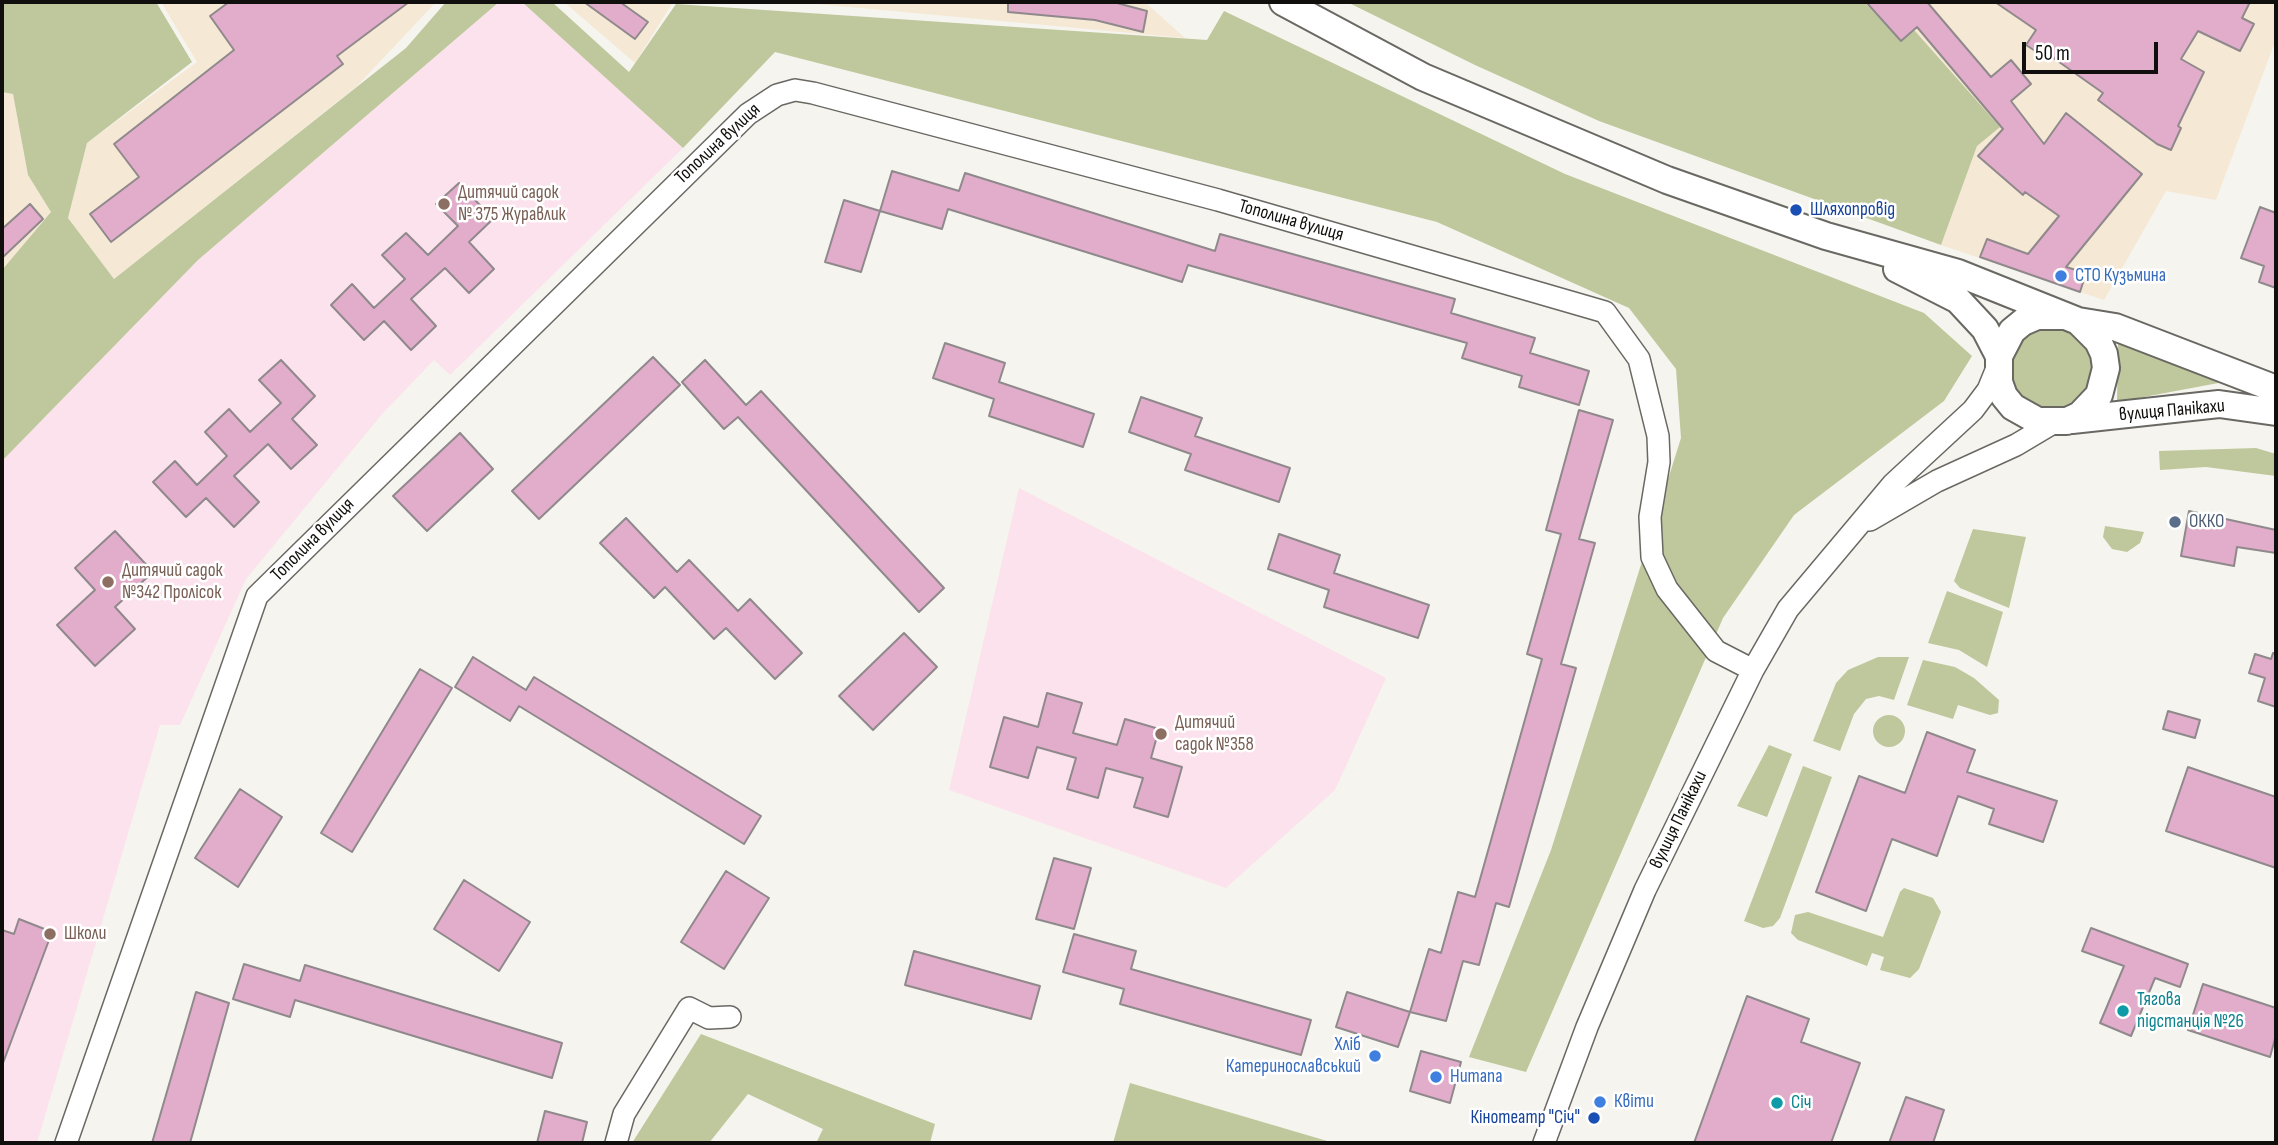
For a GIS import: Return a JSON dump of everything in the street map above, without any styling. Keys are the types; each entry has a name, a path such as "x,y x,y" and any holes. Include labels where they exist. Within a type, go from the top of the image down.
{"main road":[{"path":"1283,2 1423,77 1667,180 1826,236 1958,273 2072,319 2098,341 2106,368 2099,395 2080,415 2060,422 2032,419 2013,407 1999,382 1998,362 1986,330 1958,300 1826,236"},
{"path":"1998,362 2004,342 2023,322 2044,315 2072,319"},
{"name":"вулиця Панікахи","path":"2072,319 2115,327 2276,389"},
{"name":"вулиця Панікахи","path":"2060,422 2219,404 2276,412"}],"street":[{"name":"Тополина вулиця","path":"66,1143 257,596 748,114 777,94 795,90 813,93 1218,200 1605,312 1639,359 1658,436 1659,463 1650,517 1652,557 1667,589 1716,651 1754,670"},
{"name":"вулиця Панікахи","path":"1544,1143 1587,1027 1645,890 1754,670 1788,609 1893,484 1973,410 1988,390 1998,362"},
{"name":"вулиця Панікахи","path":"1862,524 1937,481 2060,422"},
{"path":"616,1143 624,1114 689,1008 709,1018 730,1017"}],"shaded area":[{"path":"161,2 436,2 357,86 114,279 68,218 87,143 197,62"},
{"path":"499,2 522,2 683,148 450,375 434,360 383,413 246,579 180,725 160,725 37,1143 2,1143 2,461 198,260"},
{"path":"564,2 673,2 635,63"},
{"path":"795,2 1145,2 1185,38"},
{"path":"1864,2 2275,2 2276,39 2216,200 2166,191 2104,300 1941,245 1977,146 1914,30 1901,41"},
{"path":"2,92 13,94 28,175 51,212 2,270"},
{"name":"Дитячий садок №358","path":"1019,488 1386,678 1335,790 1226,888 949,790"}],"green space":[{"path":"2,2 156,2 192,62 87,143 68,218 114,279 406,48 446,2 499,2 198,260 2,461 2,270 51,212 28,175 13,94 2,92"},
{"path":"522,2 552,2 629,72 676,4 1207,40 1224,11 1565,174 1924,313 1972,356 1944,401 1794,515 1723,618 1526,1072 1469,1057 1551,850 1681,438 1676,369 1629,308 1437,222 775,52 683,148"},
{"path":"1347,2 1864,2 1901,41 1914,30 2000,127 1977,146 1941,245 1599,121 1475,65"},
{"path":"2051,326 2067,330 2081,339 2090,353 2094,369 2090,385 2081,399 2067,408 2051,412 2035,408 2021,399 2012,385 2008,369 2012,353 2021,339 2035,330"},
{"path":"2118,341 2229,381 2117,402"},
{"path":"2256,448 2276,454 2276,476 2206,467 2160,470 2159,451"},
{"path":"2105,526 2144,532 2140,543 2127,552 2112,549 2103,537"},
{"path":"1973,529 2026,537 2009,608 1960,588 1954,581"},
{"path":"1947,591 2003,612 1987,667 1959,650 1928,643"},
{"path":"1878,657 1909,657 1894,700 1879,696 1866,699 1854,714 1840,751 1813,741 1836,683 1848,670"},
{"path":"1923,660 1955,667 1974,678 1999,700 1998,713 1990,715 1958,705 1953,719 1907,705"},
{"path":"1889,715 1900,720 1905,731 1900,742 1889,747 1878,742 1873,731 1878,720"},
{"path":"1769,745 1792,754 1767,817 1737,806"},
{"path":"1803,766 1832,777 1780,918 1773,926 1763,928 1744,921"},
{"path":"1904,888 1933,898 1941,912 1919,969 1910,978 1880,970 1884,957 1872,953 1867,966 1798,940 1791,933 1795,915 1808,912 1883,937 1900,892"},
{"path":"701,1034 935,1124 930,1143 816,1143 823,1129 748,1094 709,1143 632,1143"},
{"path":"1130,1083 1334,1143 1113,1143"}],"building":[{"path":"229,2 409,2 337,56 343,64 111,242 90,214 139,177 114,144 234,50 210,16"},
{"path":"584,2 620,2 648,22 635,39"},
{"path":"1008,2 1113,2 1147,11 1143,32 1095,20 1008,12"},
{"path":"1866,2 1927,2 1991,77 2011,60 2031,84 2011,101 2044,144 2066,113 2142,174 2066,267 2086,273 2080,292 1980,257 1987,239 2028,254 2059,216 2025,192 2023,195 1978,156 2003,129 1917,27 1901,41"},
{"path":"1995,2 2250,2 2242,18 2254,24 2240,51 2198,31 2181,59 2204,72 2178,126 2181,128 2171,150 2157,144 2098,100 2103,93 2045,52 2043,56 2026,45 2036,30"},
{"path":"892,171 959,191 965,173 1215,251 1220,234 1455,299 1451,313 1535,338 1530,353 1589,371 1579,405 1519,387 1522,376 1462,358 1467,343 1188,265 1182,282 948,209 942,229 880,211"},
{"path":"459,183 493,219 469,242 494,269 469,293 445,268 411,299 436,326 411,350 384,321 364,340 331,305 352,284 374,308 405,279 382,255 406,233 428,255 458,226 436,204"},
{"path":"844,200 880,211 861,272 825,262"},
{"path":"30,204 43,219 2,258 2,229"},
{"path":"2260,207 2276,213 2276,288 2259,282 2264,266 2241,258"},
{"path":"945,343 1005,363 999,382 1094,414 1083,447 989,416 994,399 933,378"},
{"path":"653,357 680,385 539,519 512,491"},
{"path":"281,360 315,396 292,419 317,445 291,469 268,444 234,476 259,502 234,527 206,498 186,517 153,482 175,461 197,485 227,456 205,432 229,409 250,432 281,403 259,380"},
{"path":"705,360 746,405 761,391 944,588 919,612 738,417 724,429 682,382"},
{"path":"1141,397 1202,418 1195,436 1290,468 1279,502 1185,470 1191,454 1129,432"},
{"path":"1579,410 1613,420 1579,539 1595,543 1561,664 1576,668 1509,907 1496,903 1479,965 1463,961 1446,1021 1410,1012 1429,949 1441,953 1458,892 1475,897 1542,659 1527,654 1561,534 1546,530"},
{"path":"460,433 493,469 427,531 393,496"},
{"name":"ОККО","path":"2189,511 2276,530 2276,553 2237,547 2234,566 2181,556"},
{"path":"626,518 677,572 689,560 738,611 750,599 802,653 775,679 726,628 714,639 665,587 654,598 600,543"},
{"path":"115,531 153,572 115,607 135,629 95,666 57,625 95,590 75,568"},
{"path":"1279,534 1340,555 1334,573 1429,605 1418,638 1324,607 1329,590 1268,569"},
{"path":"904,633 937,667 873,730 839,696"},
{"path":"2273,653 2276,654 2276,707 2258,701 2265,678 2249,673 2255,654 2271,659"},
{"path":"473,657 526,690 534,677 761,816 744,844 519,706 510,721 455,687"},
{"path":"420,669 452,688 352,852 321,833"},
{"path":"1047,693 1082,703 1073,733 1117,745 1125,719 1159,729 1151,758 1182,767 1168,817 1134,807 1143,778 1106,768 1098,798 1067,789 1076,758 1037,747 1028,778 990,767 1004,717 1038,727"},
{"path":"2168,711 2200,720 2195,738 2163,729"},
{"path":"1927,732 1975,750 1967,772 2057,801 2043,842 1989,824 1994,809 1958,796 1937,856 1892,839 1866,911 1816,892 1859,776 1905,793"},
{"path":"2188,767 2276,797 2276,868 2166,831"},
{"path":"240,789 282,817 238,887 195,858"},
{"path":"1054,858 1091,868 1074,929 1036,919"},
{"path":"726,871 769,898 724,969 681,942"},
{"path":"464,880 530,922 499,971 434,929"},
{"path":"19,919 52,932 3,1063 2,930 14,934"},
{"path":"2091,928 2188,964 2180,987 2155,978 2131,1036 2100,1023 2124,966 2082,951"},
{"path":"1074,934 1136,951 1131,969 1311,1020 1301,1055 1120,1004 1124,989 1063,972"},
{"path":"914,951 1040,986 1031,1019 905,985"},
{"path":"244,964 300,981 305,965 562,1043 552,1078 295,1000 290,1017 233,999"},
{"path":"2203,984 2276,1008 2276,1035 2270,1057 2188,1030"},
{"path":"196,992 229,1003 190,1143 152,1143"},
{"path":"1347,992 1410,1012 1398,1047 1336,1027"},
{"name":"Січ","path":"1747,996 1809,1019 1801,1042 1860,1063 1831,1143 1694,1143"},
{"name":"Humana","path":"1421,1051 1461,1062 1450,1103 1410,1091"},
{"path":"1906,1097 1944,1110 1933,1143 1889,1143"},
{"path":"545,1111 587,1122 582,1143 537,1143"}],"place":[{"name":"Дитячий садок № 375 Журавлик","path":"444,204"},
{"name":"Шляхопровід","path":"1796,210"},
{"name":"СТО Кузьмина","path":"2061,276"},
{"name":"ОККО","path":"2175,522"},
{"name":"Дитячий садок №342 Пролісок","path":"108,582"},
{"name":"Дитячий садок №358","path":"1161,734"},
{"name":"Школи","path":"50,934"},
{"name":"Тягова пiдстанцiя №26","path":"2123,1011"},
{"name":"Хліб Катеринославський","path":"1375,1056"},
{"name":"Humana","path":"1436,1077"},
{"name":"Квіти","path":"1600,1102"},
{"name":"Січ","path":"1777,1103"},
{"name":"Кінотеатр \"Січ\"","path":"1594,1118"}]}
